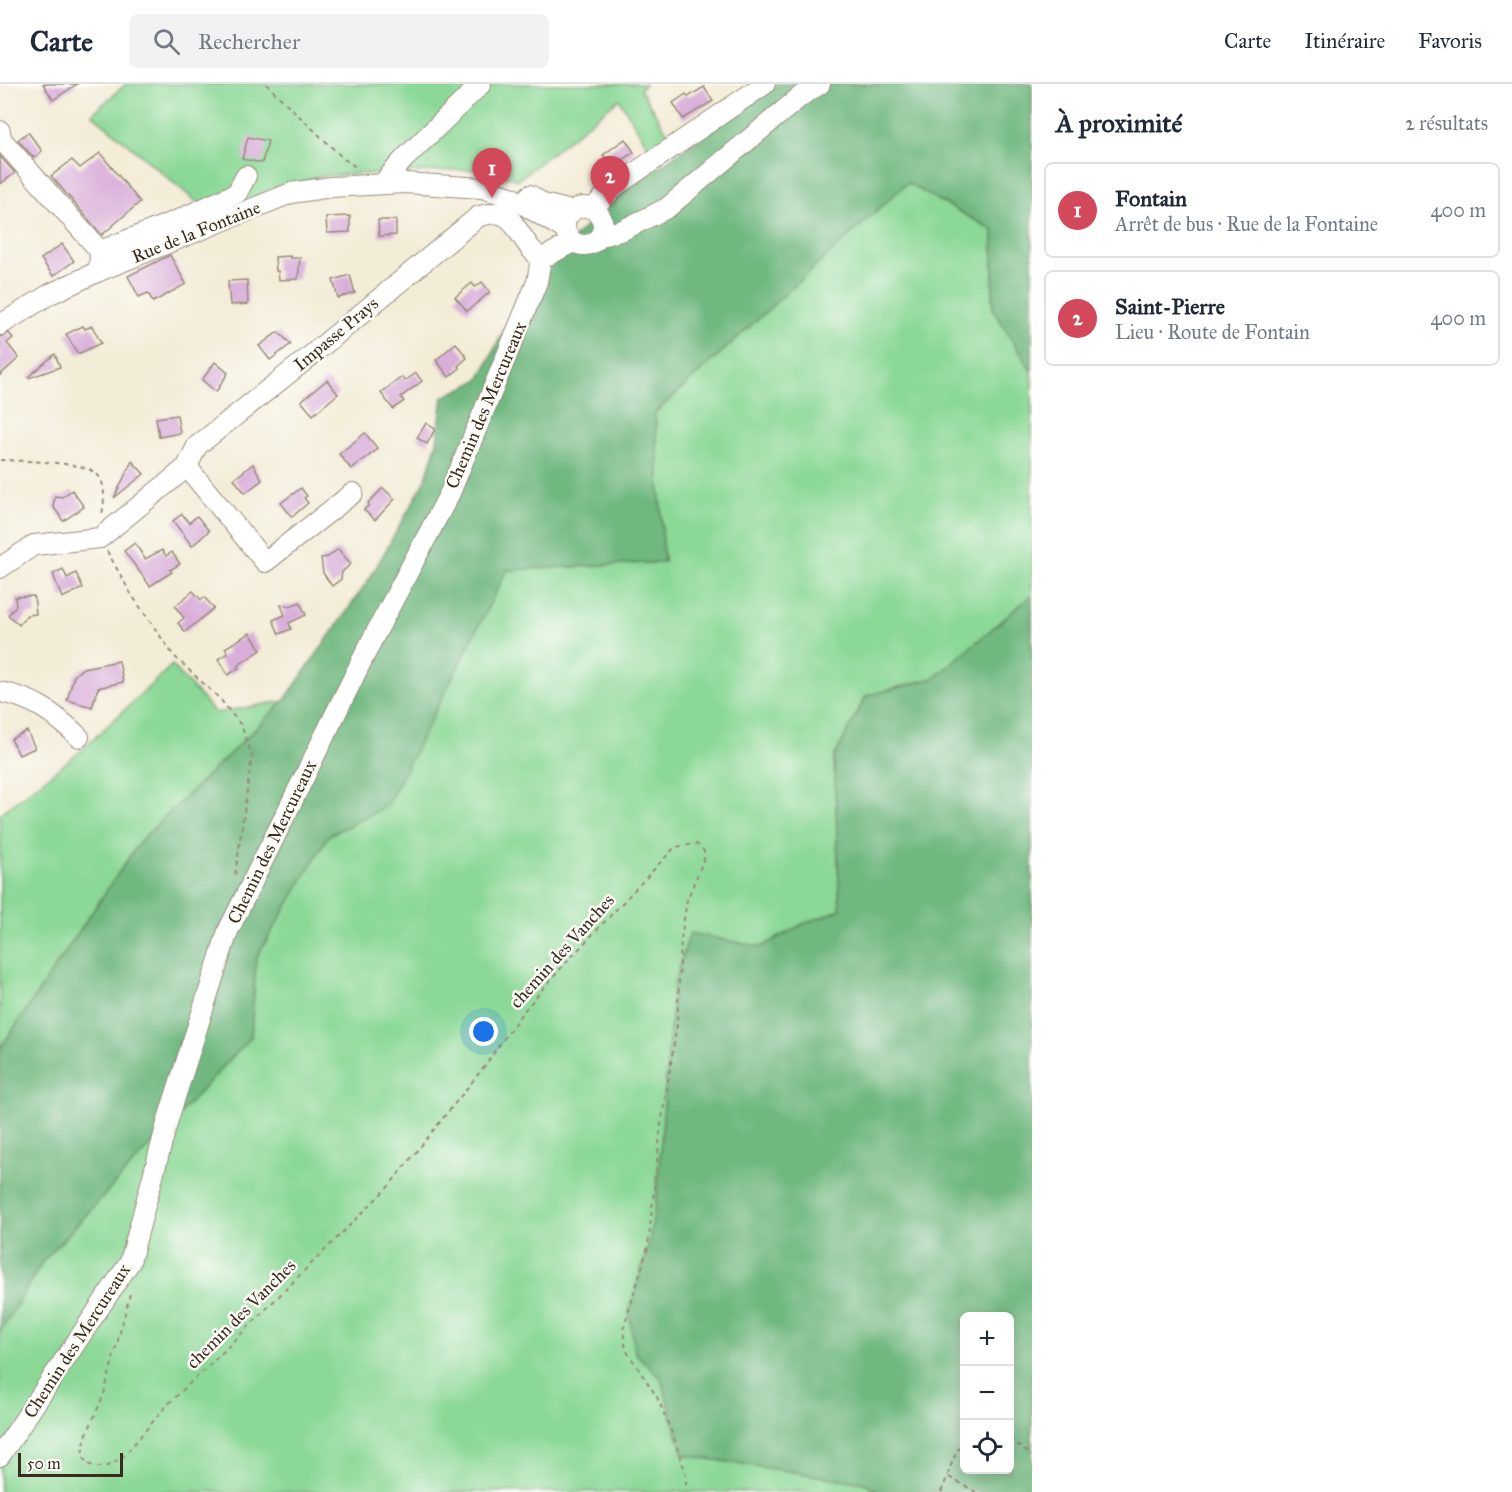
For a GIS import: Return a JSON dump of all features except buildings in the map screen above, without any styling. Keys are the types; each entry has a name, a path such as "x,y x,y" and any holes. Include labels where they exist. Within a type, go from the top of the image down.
{"street":[{"path":"382,184 481,84"},
{"path":"569,227 585,246 597,241 598,203 617,184 765,84"},
{"path":"599,221 624,216 697,183 801,96 820,84"},
{"path":"0,131 1,139 100,261 178,220 237,194 246,176"},
{"name":"Rue de la Fontaine","path":"0,325 100,261 291,193 331,187 405,183 424,178 477,175 516,186 543,204 569,227"},
{"path":"541,259 569,227 583,206 599,221"},
{"name":"Impasse Prays","path":"100,538 187,467 197,446 308,358 479,216 495,213 504,215 511,220 530,248 541,259"},
{"name":"Chemin des Mercureaux","path":"0,1456 130,1262 169,1116 228,931 372,640 450,493 533,292 541,259"},
{"path":"187,467 265,562 353,493"},
{"path":"0,568 33,545 100,538"},
{"path":"0,692 30,699 60,719 79,737"}],"path":[{"path":"266,84 344,159 382,184"},
{"path":"0,460 80,467 96,474 105,494 100,538 131,594 174,656 220,699 241,724 252,756 234,884"},
{"name":"chemin des Vanches","path":"130,1291 104,1394 86,1436 82,1454 87,1464 98,1467 108,1466 124,1456 166,1406 389,1186 484,1067 522,1013 561,968 675,847 697,844 704,851 704,859 687,900 684,920 678,976 677,1025 661,1125 648,1247 623,1330 626,1350 657,1397 673,1435 686,1474 686,1492"},
{"path":"1014,1442 1032,1456"},
{"path":"940,1492 949,1477 960,1446"},
{"path":"949,1477 976,1492"}],"green space":[{"path":"126,84 645,84 640,89 672,140 652,153 619,99 518,180 486,169 320,176 212,215 92,114"},
{"path":"778,84 1032,84 1032,372 993,309 993,230 907,183 655,413 664,562 507,570 387,806 328,836 256,958 251,1037 43,1261 0,1332 0,1049 140,841 284,701 370,578 425,481 437,442 443,397 479,380 528,282 617,196"},
{"path":"907,182 993,230 993,309 1032,372 1032,595 934,678 866,696 834,758 840,910 803,924 761,947 691,933 674,984 656,1203 635,1353 661,1378 683,1455 865,1483 879,1492 0,1492 0,1332 43,1261 251,1037 256,958 328,836 387,806 507,570 664,562 655,413"},
{"path":"1032,595 1032,1492 879,1492 865,1483 683,1455 661,1378 635,1353 629,1312 648,1247 656,1203 674,984 690,933 761,947 803,924 840,910 834,758 866,696 934,678"},
{"path":"172,665 215,713 284,701 140,841 0,1049 0,814 82,750"}],"place":[{"name":"Fontain","path":"492,198"},
{"name":"Saint-Pierre","path":"610,206"}]}
